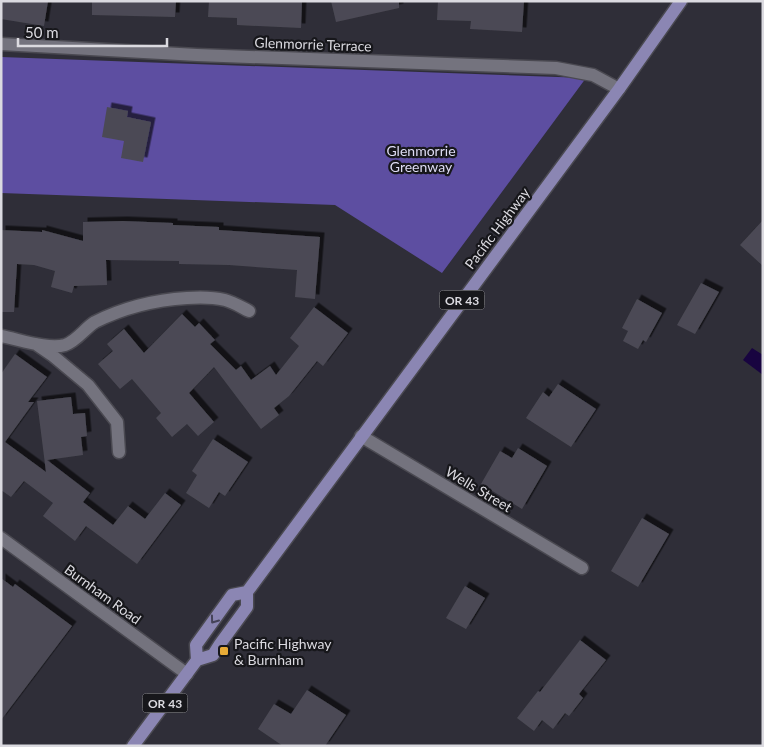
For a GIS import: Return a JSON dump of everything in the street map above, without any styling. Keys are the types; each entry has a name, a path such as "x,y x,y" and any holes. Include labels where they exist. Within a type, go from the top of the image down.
{"main road":[{"name":"Pacific Highway","path":"133,746 197,660 213,655 247,607 246,592 619,89 681,1"},
{"name":"Pacific Highway","path":"197,660 196,645 232,595 246,592"}],"street":[{"name":"Glenmorrie Terrace","path":"1,44 197,55 556,68 593,75 619,89"},
{"path":"1,336 50,345 68,344 93,324 114,313 134,306 165,300 208,297 226,300 249,311"},
{"path":"1,326 34,343 52,355 88,385 116,422 119,452"},
{"name":"Wells Street","path":"361,436 582,568"},
{"name":"Burnham Road","path":"1,538 187,674"}],"green space":[{"name":"Glenmorrie Greenway","path":"1,57 586,78 442,273 335,205 1,193"}],"shaded area":[{"path":"752,348 763,355 763,375 743,360"}],"building":[{"path":"1,1 48,1 44,26 1,19"},
{"path":"92,1 176,1 175,17 92,15"},
{"path":"209,1 302,1 301,28 237,25 237,18 208,17"},
{"path":"331,1 399,1 399,8 336,22"},
{"path":"438,1 524,1 522,32 470,29 471,21 437,20"},
{"path":"107,107 128,111 127,117 151,122 143,162 121,158 124,141 102,137"},
{"path":"763,220 763,266 740,245"},
{"path":"83,222 173,223 173,225 219,227 219,230 320,237 315,299 295,297 297,270 229,265 179,264 179,261 106,260 107,285 74,286 72,293 51,287 55,271 34,265 17,264 14,312 1,312 1,230 42,232 42,230 83,241"},
{"path":"701,283 719,292 695,334 677,325"},
{"path":"637,299 662,313 646,342 643,340 638,349 623,341 628,331 622,328"},
{"path":"314,307 348,333 323,366 317,361 289,396 274,408 279,415 261,429 214,367 189,393 214,422 198,436 187,424 172,437 156,418 161,413 132,379 120,389 98,364 113,351 107,344 124,329 144,353 182,314 195,327 199,323 215,340 210,344 236,370 241,366 251,380 270,366 276,375 299,346 290,338"},
{"path":"15,354 47,377 28,402 34,402 5,442 46,472 37,401 71,397 73,414 85,413 87,436 81,437 83,455 47,460 90,493 83,502 113,525 128,506 145,519 165,493 181,505 137,564 86,526 75,541 43,516 53,503 24,481 11,497 1,490 1,374"},
{"path":"558,384 596,409 571,447 526,418 543,392 549,397"},
{"path":"213,439 248,462 225,496 219,492 209,508 186,493 197,475 192,471"},
{"path":"518,448 547,466 522,509 481,484 500,451 512,458"},
{"path":"642,518 669,534 638,587 611,571"},
{"path":"1,578 13,587 15,584 72,626 1,720"},
{"path":"465,586 485,598 466,629 446,618"},
{"path":"580,640 606,660 579,694 583,698 569,716 565,713 553,729 542,720 534,731 517,718 538,691 540,692"},
{"path":"307,690 346,715 325,746 283,746 258,729 274,704 291,714"}],"place":[{"name":"Pacific Highway & Burnham","path":"224,651"}]}
